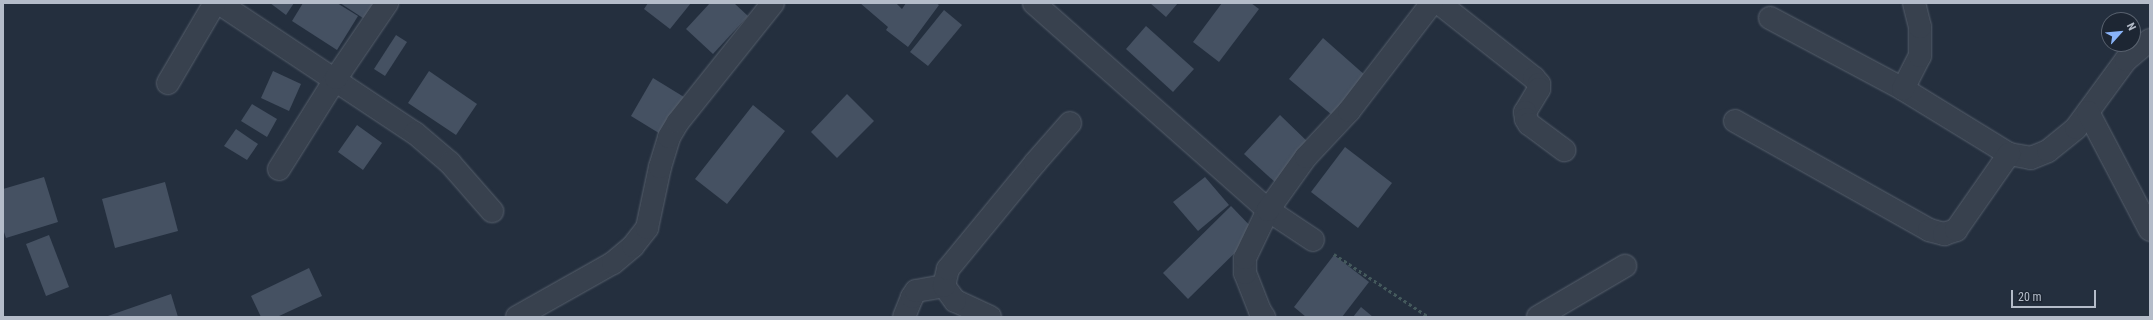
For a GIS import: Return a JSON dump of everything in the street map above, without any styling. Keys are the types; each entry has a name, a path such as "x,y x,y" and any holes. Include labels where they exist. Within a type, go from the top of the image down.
{"street":[{"path":"168,83 215,3"},
{"path":"219,3 336,78 415,133 450,163 492,211"},
{"path":"279,169 336,78 387,3"},
{"path":"517,317 613,263 633,246 647,228 660,167 669,137 678,122 773,3"},
{"path":"1034,3 1268,210 1313,240"},
{"path":"1264,317 1260,311 1245,273 1245,258 1268,210 1306,157 1349,110 1432,3"},
{"path":"1439,3 1534,78 1539,84 1539,89 1525,112 1526,119 1529,124 1564,150"},
{"path":"1903,89 1920,56 1920,27 1914,3"},
{"path":"1770,18 1903,89 2009,154 2031,158 2048,151 2066,138 2088,112 2126,60 2150,40"},
{"path":"2088,112 2150,230"},
{"path":"1735,120 1929,230 1944,234 1956,230 2009,154"},
{"path":"990,317 955,301 944,286 948,269 1035,163 1070,123"},
{"path":"1538,317 1625,266"},
{"path":"904,317 916,291 944,286"}],"path":[{"path":"1313,240 1429,317"}],"building":[{"path":"270,3 294,3 286,15"},
{"path":"303,3 337,3 358,16 337,50 292,21"},
{"path":"340,3 376,3 366,20"},
{"path":"648,3 691,3 670,29 644,9"},
{"path":"710,3 734,3 748,16 713,54 686,29"},
{"path":"860,3 896,3 902,9 906,3 936,3 939,5 908,47 886,30 888,27"},
{"path":"1150,3 1178,3 1166,17"},
{"path":"1222,3 1251,3 1259,9 1219,62 1193,42"},
{"path":"944,10 962,25 928,66 910,52"},
{"path":"1146,26 1194,69 1173,92 1126,49"},
{"path":"396,35 407,42 385,76 374,69"},
{"path":"1323,38 1366,76 1332,115 1289,79"},
{"path":"273,71 301,84 289,111 261,98"},
{"path":"429,71 477,104 456,135 408,103"},
{"path":"653,78 684,97 662,135 631,116"},
{"path":"847,94 874,121 837,158 811,132"},
{"path":"252,104 277,119 267,137 241,121"},
{"path":"753,105 785,131 727,204 695,179"},
{"path":"1280,115 1311,145 1276,183 1244,154"},
{"path":"357,125 382,143 363,170 338,152"},
{"path":"236,129 258,144 247,160 224,146"},
{"path":"1345,147 1392,183 1358,228 1311,192"},
{"path":"44,177 58,222 6,238 3,229 3,189"},
{"path":"1205,177 1229,205 1198,231 1173,202"},
{"path":"165,182 178,231 115,248 102,199"},
{"path":"1231,206 1256,232 1188,299 1163,273"},
{"path":"49,235 69,287 46,296 26,244"},
{"path":"1334,255 1369,282 1342,317 1306,317 1294,307"},
{"path":"309,268 322,296 277,317 261,317 251,296"},
{"path":"171,294 178,317 105,317"},
{"path":"1361,307 1373,317 1353,317"}]}
